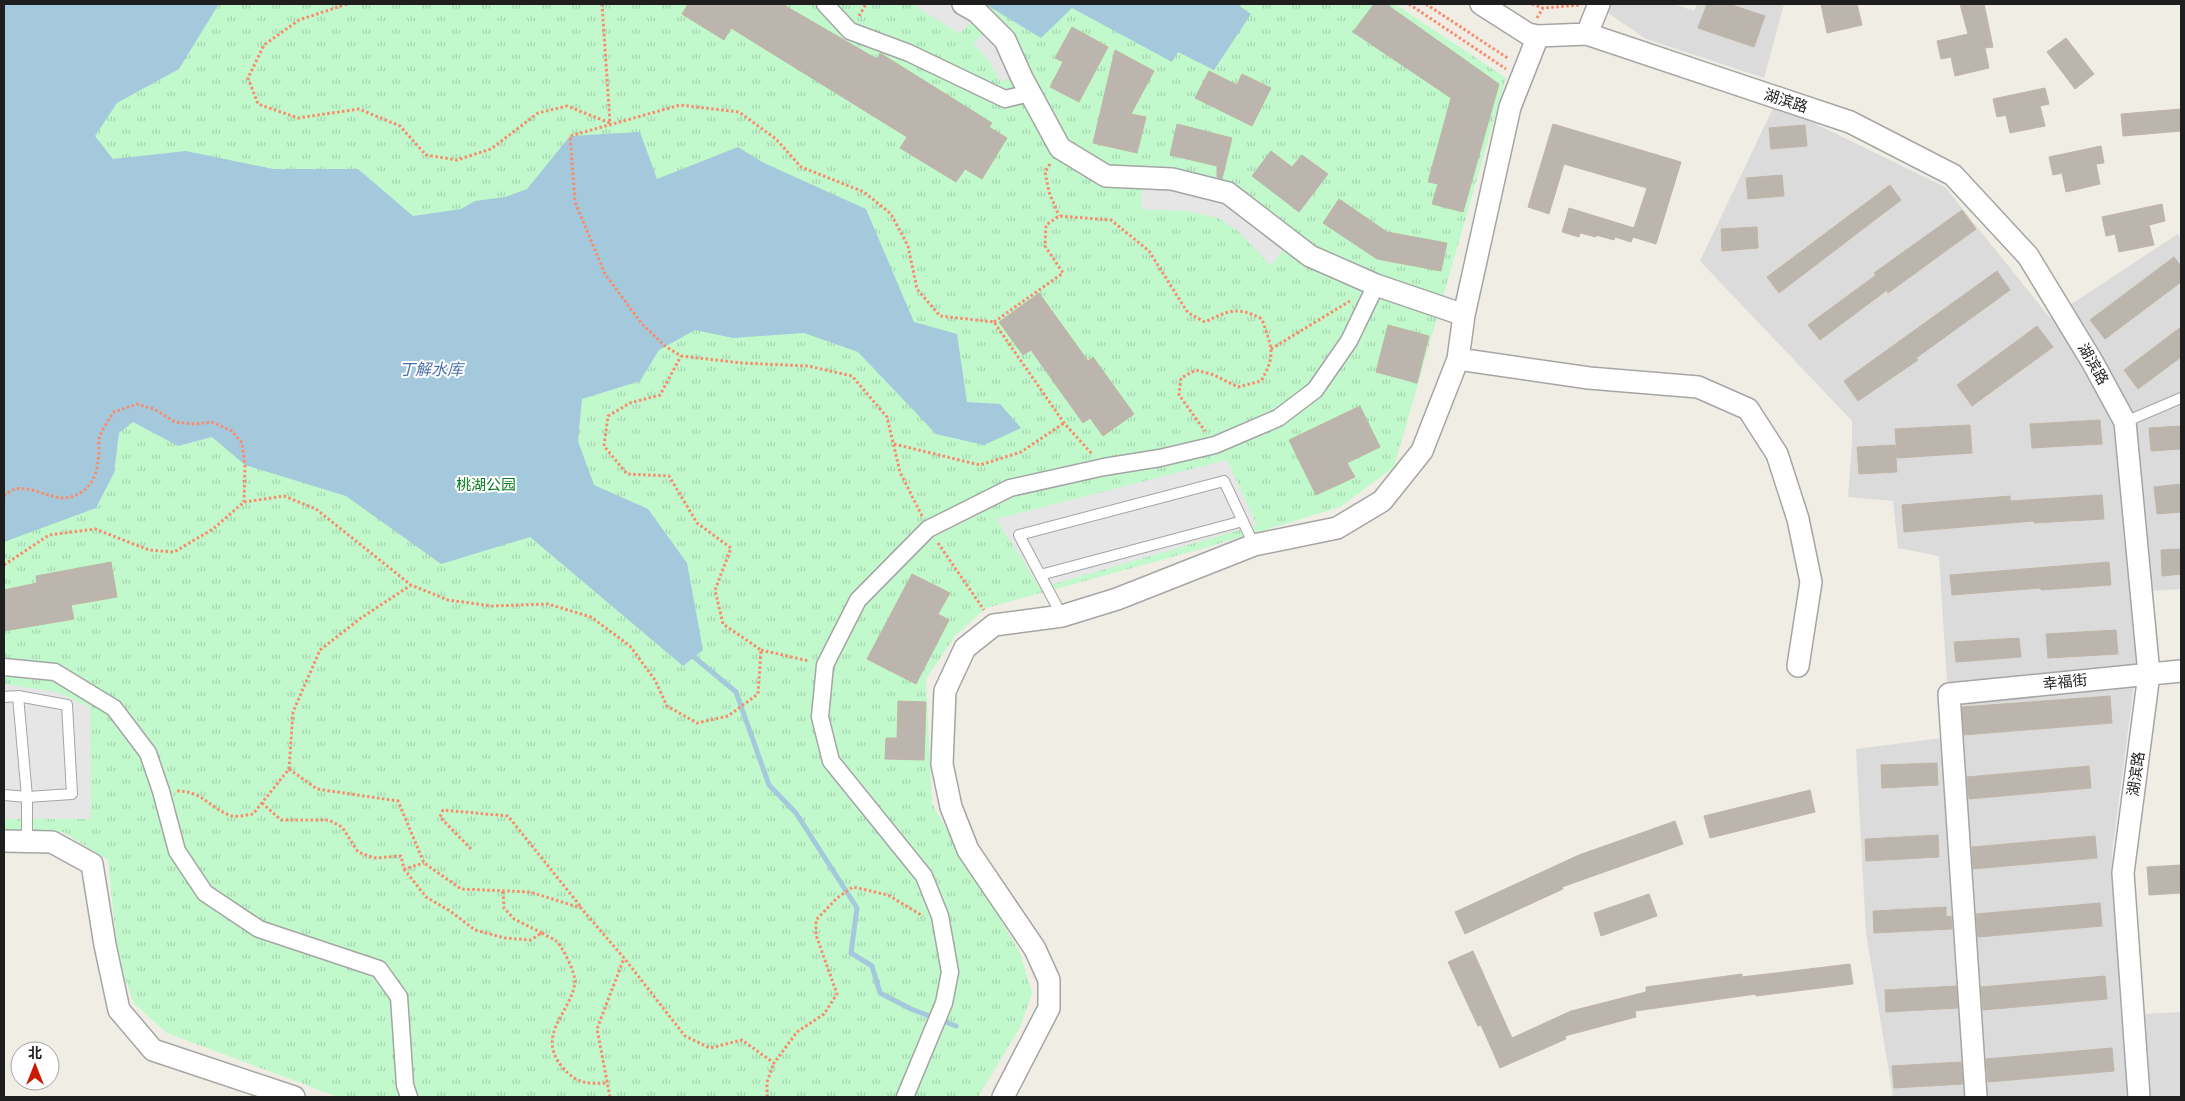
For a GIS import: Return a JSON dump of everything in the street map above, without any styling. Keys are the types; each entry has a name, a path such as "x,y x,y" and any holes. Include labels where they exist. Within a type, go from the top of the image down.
{"street":[{"path":"825,4 850,31 909,54 998,96 1006,99 1030,93"},
{"path":"963,4 977,12 1005,40 1030,93 1060,148 1106,176 1172,179 1228,194 1310,256 1376,285 1464,314"},
{"name":"湖滨路","path":"1481,4 1528,34 1538,36 1587,34 1850,122 1953,176 2028,256 2093,363 2125,422 2149,674 2122,873 2139,1097"},
{"path":"1587,34 1599,4"},
{"path":"1003,1097 1049,1008 1049,980 1035,949 968,850 951,807 942,764 945,691 964,648 994,625 1062,616 1117,599 1254,545 1337,528 1382,502 1422,451 1458,359 1464,314 1510,107 1538,36"},
{"path":"905,1097 944,1003 950,972 940,916 924,876 831,761 820,717 825,665 858,600 928,529 1010,488 1215,445 1278,418 1315,390 1349,341 1376,285"},
{"path":"1458,359 1589,378 1698,387 1748,409 1777,454 1798,519 1811,582 1798,666"},
{"path":"4,667 56,672 114,708 148,753 161,791 177,852 204,893 259,929 379,969 399,997 405,1085 409,1097"},
{"name":"幸福街","path":"1976,1097 1949,694 2181,671"},
{"path":"4,841 52,842 92,864 105,945 119,1010 153,1050 294,1097"}],"lane":[{"path":"2125,422 2181,398"},
{"path":"1062,616 1018,535 1224,481 1254,545"},
{"path":"1040,575 1243,521"},
{"path":"18,696 27,797 27,841"},
{"path":"4,697 18,696 67,705 72,794 27,797 4,795"}],"path":[{"path":"348,4 299,20 264,45 248,78 258,104 298,118 360,109 400,126 426,155 457,160 491,148 538,113 567,106 610,123"},
{"path":"602,4 610,123"},
{"path":"1426,4 1512,61"},
{"path":"1532,4 1543,8"},
{"path":"994,625 928,529 900,472 888,416 852,376 808,366 742,363 681,356 665,346 642,324 605,274 575,202 570,136 610,123 680,105 739,112 776,139 801,167 864,192 891,214 908,246 917,289 940,316 994,322 1063,273 1045,246 1046,225 1059,216 1111,220 1149,251 1188,313 1205,322 1227,312 1246,311 1262,320 1271,349 1271,364 1262,381 1238,387 1214,375 1196,370 1181,378 1179,395 1215,445"},
{"path":"1059,216 1049,192 1045,172 1060,148"},
{"path":"1271,349 1376,285"},
{"path":"994,322 1064,423 1104,467"},
{"path":"681,356 660,394 630,403 608,416 604,446 626,474 669,476 696,524 731,548 715,590 723,624 761,650 825,665"},
{"path":"4,496 7,492 25,488 52,495 70,497 88,488 99,470 100,436 114,412 137,404 154,409 175,422 195,424 212,422 232,431 242,443 245,465 244,502"},
{"path":"894,444 980,465 1021,452 1064,423"},
{"path":"4,565 48,535 95,529 149,550 174,552 213,529 244,502 284,496 316,509 411,585 448,600 492,606 548,604 591,617 630,646 655,680 667,706 696,723 728,716 758,694 761,650"},
{"path":"161,791 188,791 230,816 253,814 289,769 293,712 320,650 361,618 411,585"},
{"path":"289,769 317,789 398,801 424,863 461,888 530,892 581,908"},
{"path":"262,802 281,820 329,820 342,827 358,852 374,858 401,856 404,869 426,897 475,930 505,938 530,940 542,934"},
{"path":"471,849 440,817 444,810 508,816 685,1036 710,1048 742,1040 774,1063"},
{"path":"404,869 424,863"},
{"path":"768,1097 767,1082 774,1063 797,1032 824,1014 837,994 816,935 816,920 837,898 854,887 888,895 922,916 940,916"},
{"path":"503,891 504,908 514,919 556,941 566,955 575,981 570,998 557,1021 552,1038 554,1058 567,1072 583,1084 608,1083"},
{"path":"610,1097 597,1028 624,958"}],"shaded area":[{"path":"912,4 950,4 973,20 960,34"},
{"path":"1595,4 1674,4 1694,11 1697,4 1784,4 1764,78 1646,39"},
{"path":"986,31 1003,51 1013,75 1001,83 989,61 973,43"},
{"path":"1775,104 1945,187 2050,318 2178,234 2181,239 2181,589 2134,592 2136,669 1947,683 1939,556 1898,548 1893,501 1848,497 1852,421 1700,261"},
{"path":"1141,187 1193,189 1219,196 1285,246 1271,266 1238,231 1218,218 1186,211 1142,209"},
{"path":"1227,460 1257,525 1040,588 996,519"},
{"path":"4,684 57,692 90,707 91,819 4,819"},
{"path":"2134,685 2112,852 2121,1015 2181,1012 2181,1097 1893,1097 1866,933 1856,749 1942,738 1939,700"}],"green space":[{"name":"桃湖公园","path":"4,4 1395,4 1506,78 1394,467 1340,507 1201,549 986,608 955,636 926,679 932,804 1020,953 1032,993 1020,1027 978,1097 338,1097 167,1033 134,1004 118,959 108,860 63,832 4,830"}],"water":[{"name":"丁解水库","path":"4,4 221,4 217,7 179,69 117,103 95,136 113,159 186,151 273,169 358,169 413,216 461,209 475,201 505,197 527,189 570,136 640,132 657,179 738,147 764,163 866,209 914,322 957,334 967,402 1000,404 1021,428 984,445 936,434 858,352 804,333 733,338 695,330 659,350 640,381 582,399 578,441 594,485 648,509 687,563 703,650 683,666 530,537 441,564 346,496 245,465 212,437 178,446 133,422 119,433 114,473 96,508 4,542"},
{"path":"985,4 1237,4 1251,14 1214,70 1178,52 1172,62 1072,8 1041,38"}],"building":[{"path":"688,4 782,4 877,59 880,53 992,123 989,127 1007,138 982,179 965,169 956,182 900,148 907,137 731,28 724,40 682,14"},
{"path":"1374,4 1386,4 1499,84 1463,212 1432,204 1438,184 1428,182 1451,98 1353,32"},
{"path":"1707,4 1729,4 1765,16 1754,47 1698,28"},
{"path":"1821,4 1857,4 1862,25 1827,33"},
{"path":"1960,4 1984,4 1993,47 1985,48 1989,68 1955,76 1951,57 1941,59 1937,41 1968,34"},
{"path":"1072,27 1108,47 1079,102 1050,87 1063,62 1055,58"},
{"path":"2066,38 2094,74 2075,89 2047,52"},
{"path":"1115,50 1154,71 1131,114 1146,117 1137,153 1093,143"},
{"path":"1209,71 1237,85 1242,74 1271,88 1252,126 1195,98"},
{"path":"2045,88 2049,104 2040,106 2045,126 2010,133 2006,115 1997,117 1993,99"},
{"path":"2181,109 2181,131 2123,136 2121,114"},
{"path":"1177,124 1232,138 1222,179 1217,177 1217,166 1170,155"},
{"path":"1553,124 1681,162 1656,244 1633,237 1631,242 1615,237 1614,240 1580,233 1579,237 1562,232 1569,208 1634,228 1647,188 1564,164 1549,214 1528,207"},
{"path":"1805,125 1807,146 1771,149 1769,128"},
{"path":"2101,146 2104,163 2096,164 2100,184 2066,192 2062,173 2053,175 2049,157"},
{"path":"1271,151 1292,167 1302,155 1328,174 1299,212 1252,176"},
{"path":"1782,175 1784,196 1748,199 1746,178"},
{"path":"1890,185 1901,200 1779,293 1767,277"},
{"path":"1339,199 1387,232 1447,243 1441,271 1377,259 1323,223"},
{"path":"2162,204 2165,221 2149,225 2154,245 2119,252 2115,234 2106,236 2102,217"},
{"path":"1962,210 1976,229 1888,293 1887,290 1820,340 1808,325 1876,275 1874,273"},
{"path":"1757,227 1758,248 1722,251 1721,229"},
{"path":"2174,257 2181,266 2181,282 2105,339 2090,320"},
{"path":"1997,271 2010,290 1916,358 1918,360 1858,401 1844,381"},
{"path":"1039,293 1088,361 1093,357 1134,414 1103,436 1090,418 1083,423 1031,350 1023,355 999,322"},
{"path":"1388,325 1429,336 1417,383 1376,372"},
{"path":"2037,326 2053,347 1972,406 1957,385"},
{"path":"2181,327 2181,357 2138,389 2124,370"},
{"path":"1360,406 1380,447 1347,463 1355,477 1316,495 1289,440"},
{"path":"2100,420 2102,444 2032,448 2030,424"},
{"path":"1970,425 1972,453 1897,458 1895,429"},
{"path":"2181,426 2181,449 2151,451 2149,428"},
{"path":"1895,445 1897,472 1859,474 1857,447"},
{"path":"2181,484 2181,512 2157,514 2154,487"},
{"path":"2102,495 2104,519 2034,523 2034,521 1904,532 1902,505 2010,496 2010,501"},
{"path":"2181,549 2181,574 2162,576 2161,550"},
{"path":"111,562 117,597 71,605 74,619 4,631 4,590 37,583 36,576"},
{"path":"2109,562 2111,585 1952,595 1950,575"},
{"path":"912,574 950,593 938,614 949,620 916,684 867,659"},
{"path":"2116,630 2118,654 2048,658 2046,634"},
{"path":"2019,638 2021,657 1956,662 1954,642"},
{"path":"2110,696 2112,723 1964,735 1962,707"},
{"path":"898,701 926,702 924,760 885,759 886,738 897,738"},
{"path":"1937,763 1938,785 1882,788 1881,765"},
{"path":"2089,766 2091,788 1969,799 1967,777"},
{"path":"1810,790 1815,812 1710,838 1704,816"},
{"path":"1675,821 1683,844 1562,887 1563,889 1465,934 1455,912 1579,855"},
{"path":"1938,835 1939,857 1866,861 1865,839"},
{"path":"2095,836 2097,858 1973,869 1972,847"},
{"path":"2181,865 2181,893 2149,895 2147,867"},
{"path":"1649,894 1657,916 1601,936 1594,913"},
{"path":"2100,903 2102,926 1978,937 1976,914"},
{"path":"1946,907 1946,917 1951,916 1952,929 1874,933 1873,911"},
{"path":"1473,951 1512,1038 1571,1011 1646,992 1646,987 1742,974 1742,977 1850,964 1853,984 1756,996 1756,994 1635,1011 1636,1017 1565,1036 1566,1039 1500,1068 1481,1025 1478,1026 1448,962"},
{"path":"2105,976 2107,999 1983,1010 1981,987"},
{"path":"1956,986 1958,1008 1886,1012 1885,990"},
{"path":"2112,1048 2114,1071 1988,1082 1986,1059"},
{"path":"1961,1062 1963,1084 1894,1088 1892,1066"}],"waterway":[{"path":"694,657 736,692 769,785 796,813 857,908 851,953 872,966 880,993 911,1009 956,1026"}]}
